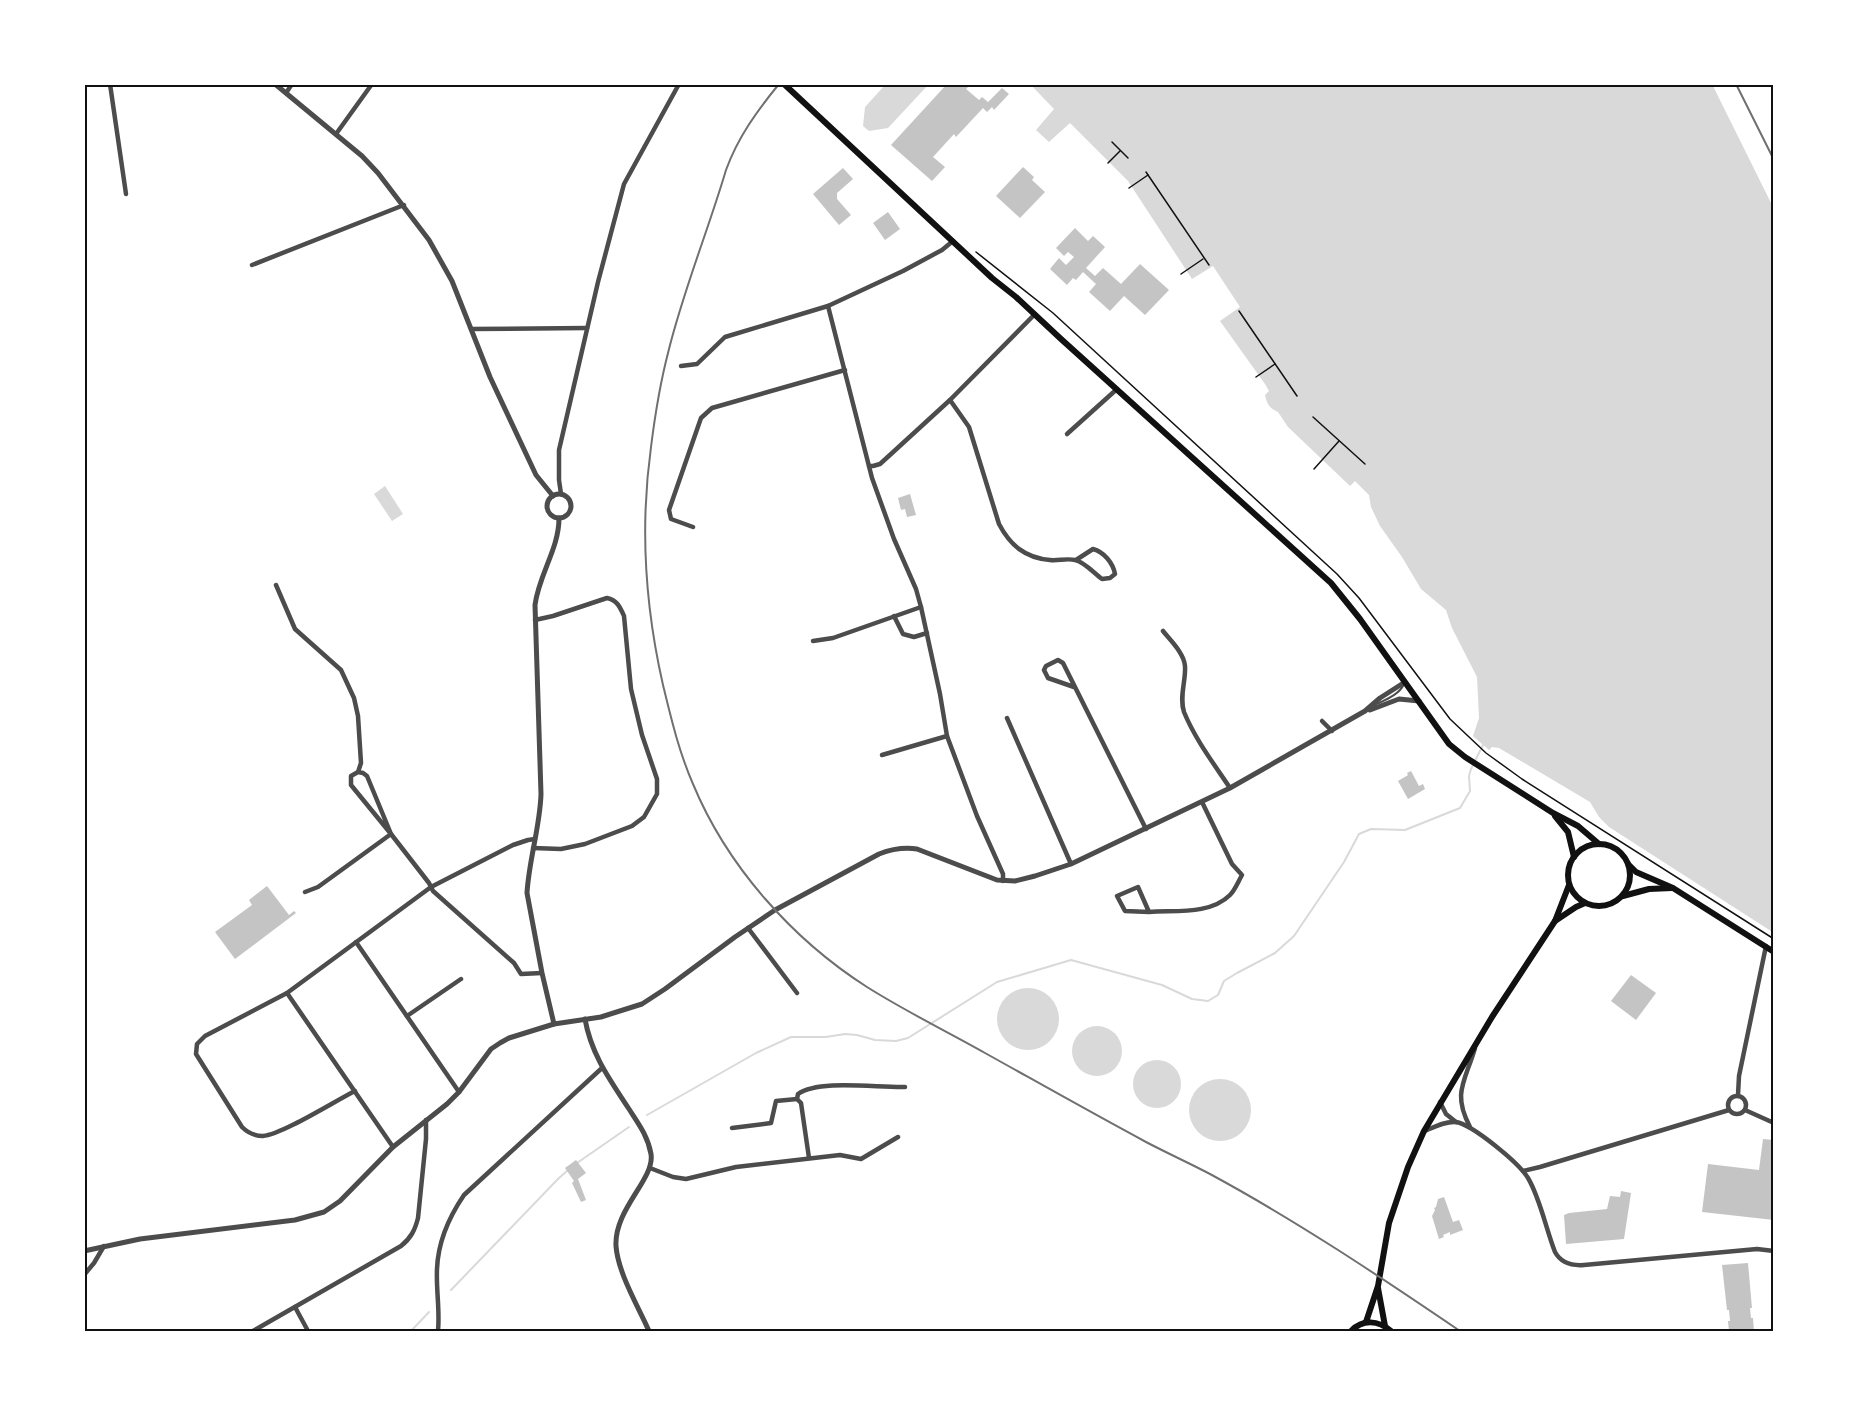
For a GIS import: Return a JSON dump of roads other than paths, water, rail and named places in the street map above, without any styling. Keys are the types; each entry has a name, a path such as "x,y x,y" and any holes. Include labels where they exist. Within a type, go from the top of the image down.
{"main road":[{"path":"784,84 992,278 1035,314 1331,583 1360,619 1449,744 1465,757 1553,813 1578,826 1599,844 1615,849 1636,872 1673,888 1774,951"},
{"path":"1553,813 1568,832 1574,856"},
{"path":"1366,1322 1378,1286 1389,1223 1408,1167 1424,1131 1478,1039 1555,921 1569,885 1568,870 1574,856 1585,848 1599,844"},
{"path":"1623,896 1630,881 1629,865"},
{"path":"1569,885 1585,903 1593,906 1609,905 1623,896 1649,889 1673,888"},
{"path":"1555,921 1585,903"},
{"path":"1378,1286 1388,1329"},
{"path":"1350,1331 1366,1322 1373,1322 1388,1329"}],"street":[{"path":"110,84 126,194"},
{"path":"274,84 362,156 429,240 461,303 499,396 536,475 553,496"},
{"path":"286,93 292,84"},
{"path":"336,134 372,84"},
{"path":"561,495 559,450 624,184 679,84"},
{"path":"252,265 404,206"},
{"path":"681,366 697,364 725,337 828,306 903,271 942,250 953,241"},
{"path":"828,306 869,466 894,539 916,589 921,607 947,736 1003,874 1003,881"},
{"path":"869,466 880,464 950,400 1035,314"},
{"path":"471,329 587,328"},
{"path":"693,527 672,519 669,510 701,418 712,408 845,370"},
{"path":"1066,434 1117,389"},
{"path":"950,400 969,427 999,524 1006,538 1017,549 1032,557 1051,561 1076,560 1093,549 1101,551 1114,567 1115,574 1110,578 1102,579 1076,560"},
{"path":"561,495 570,501 570,509 566,515 559,518 552,515 548,509 548,501 553,496 561,495"},
{"path":"554,1024 527,892 541,794 536,594 556,542 559,518"},
{"path":"276,585 295,629 341,670 354,698 358,716 361,763 358,772"},
{"path":"533,848 561,849 585,844 632,826 644,817 657,794 657,779 631,689 624,615 620,605 613,599 607,598 535,620"},
{"path":"813,641 833,638 921,607"},
{"path":"894,616 903,634 914,636 927,633"},
{"path":"1162,631 1179,651 1185,664 1182,686 1183,709 1186,716 1230,788"},
{"path":"1074,687 1048,678 1044,670 1046,666 1058,660 1063,663 1146,829"},
{"path":"84,1251 105,1245 174,1234 295,1220 316,1215 340,1201 393,1147 447,1104 459,1092 491,1049 500,1043 554,1024 601,1017 642,1004 783,905 879,854 891,849 917,849 1003,881 1023,880 1071,864 1230,788 1332,731 1405,682"},
{"path":"1365,711 1399,699 1419,701"},
{"path":"1007,718 1071,864"},
{"path":"1322,721 1332,731"},
{"path":"882,755 947,736"},
{"path":"391,834 367,776 363,772 351,776 351,785 431,887 514,963 521,974 542,973"},
{"path":"1149,912 1138,887 1117,896 1125,912 1149,912 1206,909 1231,894 1242,875 1232,864 1202,801"},
{"path":"305,892 318,887 391,834"},
{"path":"355,1091 276,1133 260,1136 249,1134 242,1127 196,1054 197,1044 204,1036 287,993 431,887 513,844 535,839"},
{"path":"748,928 797,993"},
{"path":"356,942 459,1092"},
{"path":"1738,1095 1739,1076 1766,946"},
{"path":"407,1016 461,979"},
{"path":"287,993 393,1147"},
{"path":"585,1019 590,1042 602,1068 643,1130 651,1152 650,1168 623,1214 616,1245 619,1263 649,1331"},
{"path":"1470,1128 1462,1114 1459,1101 1462,1085 1478,1039"},
{"path":"438,1331 438,1255 442,1237 455,1208 464,1195 602,1068"},
{"path":"797,1099 798,1094 804,1090 816,1088 860,1085 886,1088 905,1087"},
{"path":"1729,1110 1730,1098 1738,1095"},
{"path":"1738,1095 1746,1101 1745,1110"},
{"path":"797,1099 801,1103 809,1158"},
{"path":"732,1128 771,1123 776,1101 797,1099"},
{"path":"1440,1102 1446,1114 1456,1122 1470,1128 1511,1158 1523,1171 1532,1186 1555,1252 1560,1259 1570,1265 1757,1249 1774,1251"},
{"path":"1523,1171 1729,1110 1738,1114 1745,1110"},
{"path":"1745,1110 1774,1123"},
{"path":"253,1331 402,1246 410,1239 418,1218 426,1120"},
{"path":"1424,1131 1456,1122"},
{"path":"650,1168 673,1177 686,1179 736,1167 809,1158 840,1155 861,1159 898,1137"},
{"path":"84,1275 105,1245"},
{"path":"295,1307 309,1331"}],"waterway":[{"path":"647,1115 756,1053 791,1037 826,1037 845,1034 875,1040 896,1041 908,1038 997,982 1071,960 1162,985 1192,999 1208,1001 1218,995 1224,981 1275,953 1294,936 1344,862 1359,834 1371,829 1405,830 1460,808 1470,791 1471,769 1484,743"},
{"path":"577,1163 629,1127"},
{"path":"451,1290 568,1170"},
{"path":"411,1331 429,1312"}],"railway":[{"path":"779,84 736,146 726,170 668,353 656,411 648,477 646,566 657,655 679,747 707,814 743,872 765,898 813,947 839,968 911,1013 1242,1192 1337,1249 1460,1331"},
{"path":"1736,84 1774,160"}]}
